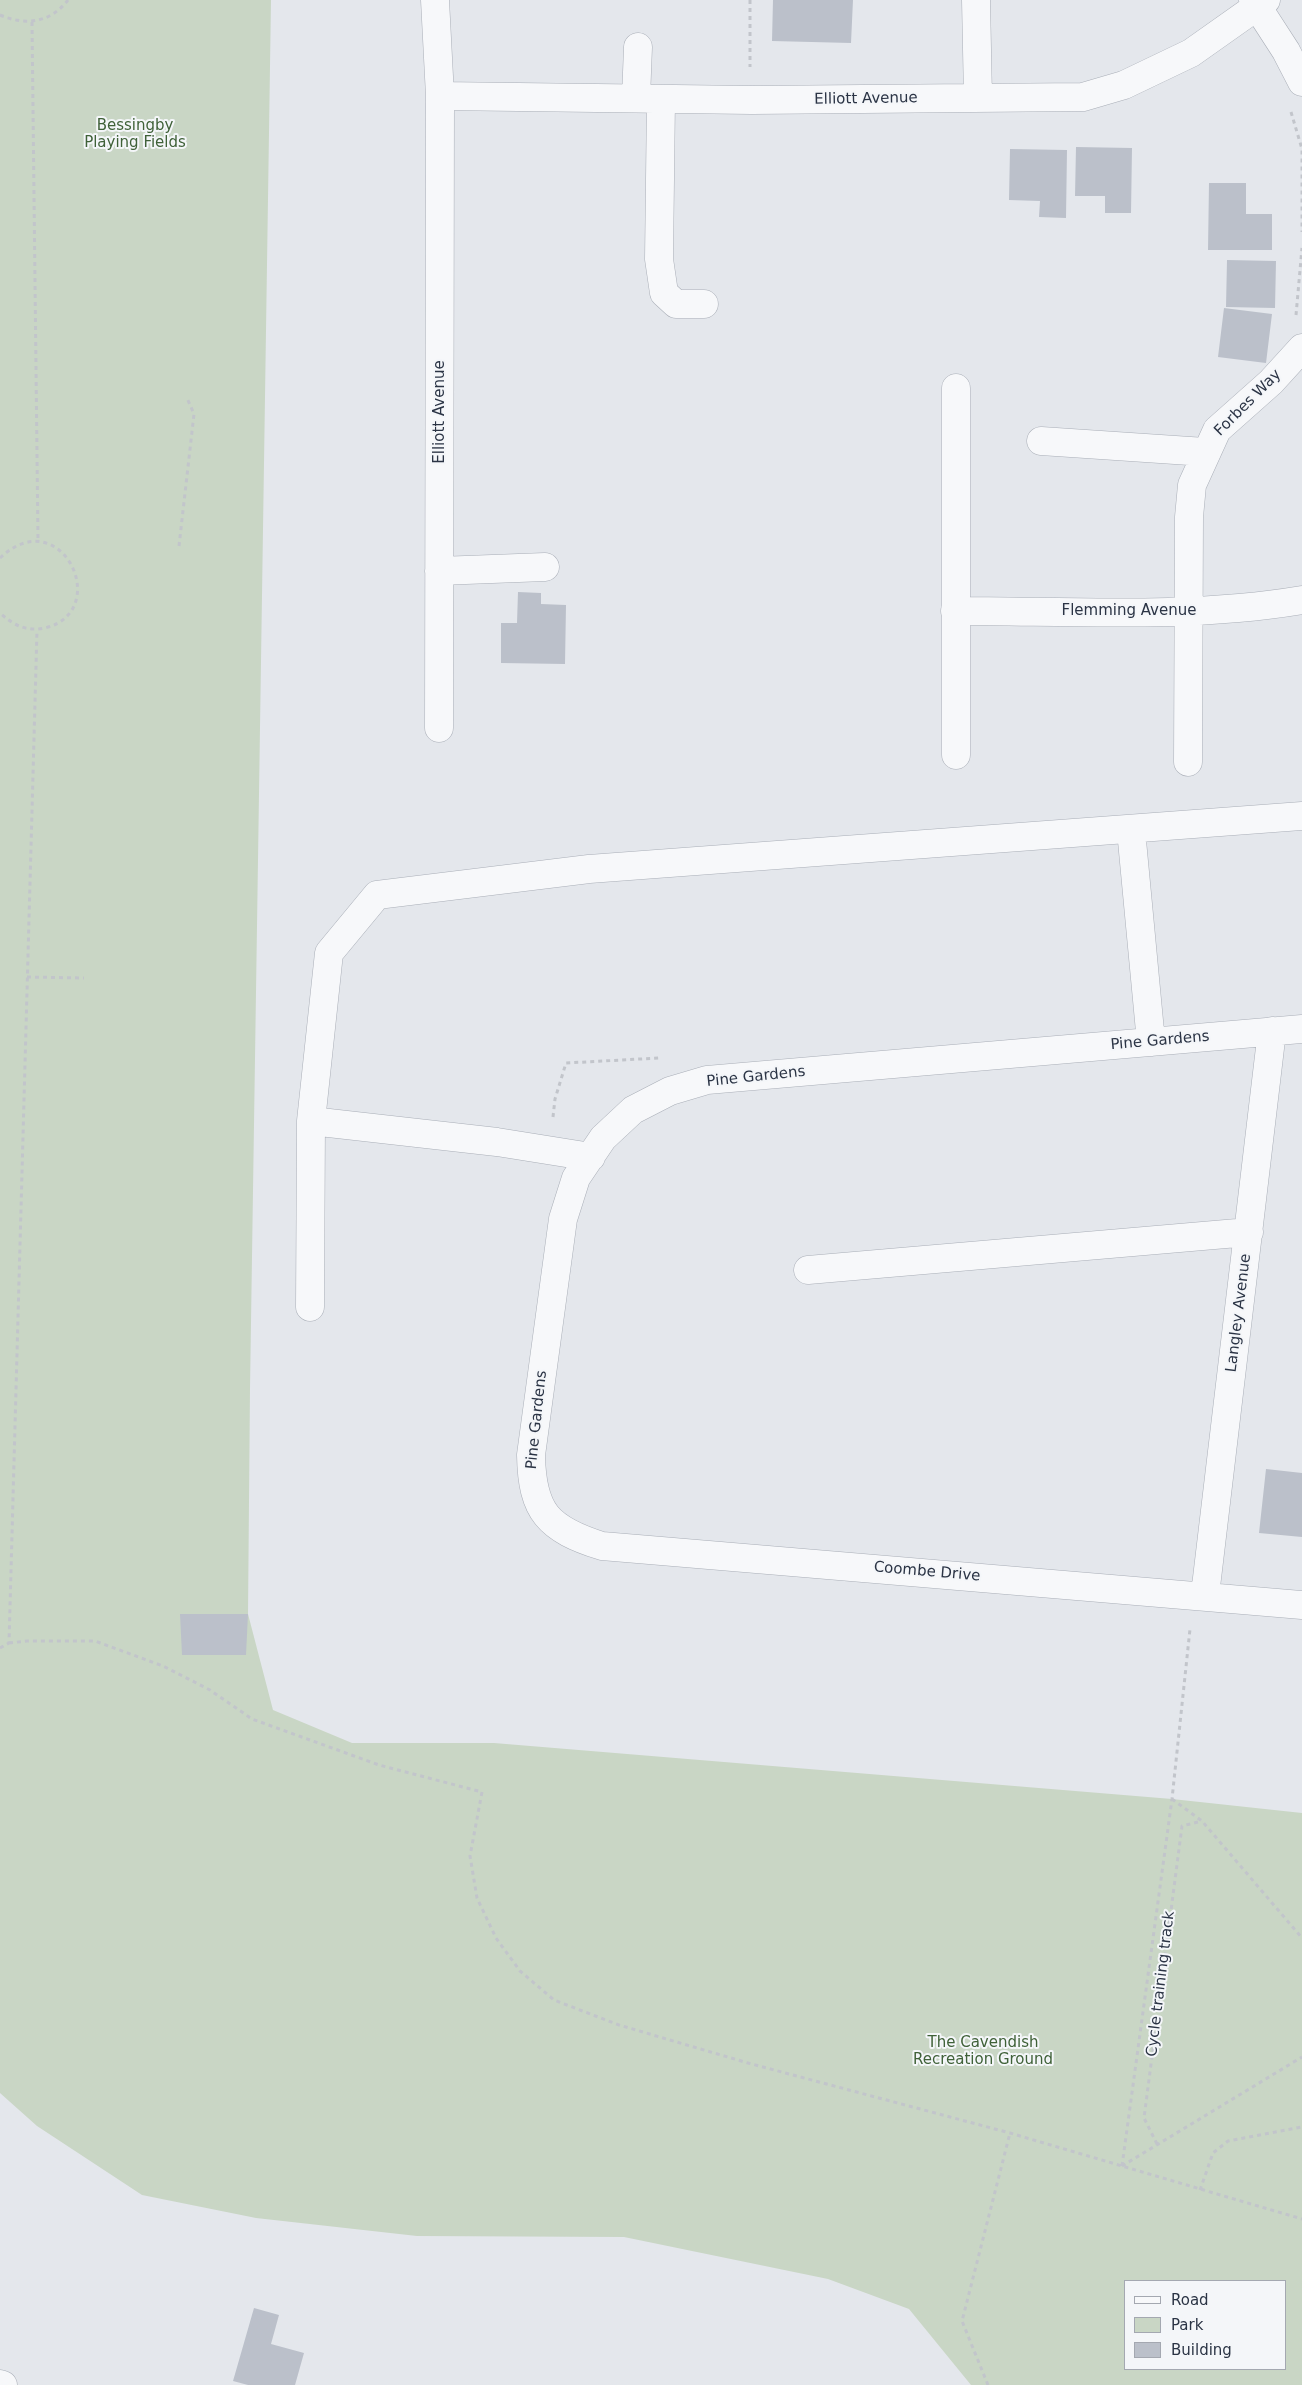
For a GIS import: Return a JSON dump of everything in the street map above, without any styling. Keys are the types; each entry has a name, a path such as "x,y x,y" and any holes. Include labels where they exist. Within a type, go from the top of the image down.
{"street":[{"name":"Elliott Avenue","path":"436,0 440,96 439,728"},
{"path":"976,0 978,98"},
{"name":"Elliott Avenue","path":"440,96 649,99 1083,97 1124,85 1191,53 1259,2"},
{"path":"1259,2 1286,50 1296,92"},
{"path":"638,47 649,99 659,259 664,293 676,304 704,304"},
{"name":"Forbes Way","path":"1188,762 1189,517 1192,485 1205,452 1217,430 1271,382 1302,348"},
{"path":"956,388 956,755"},
{"path":"1040,441 1205,452"},
{"path":"439,571 545,567"},
{"name":"Flemming Avenue","path":"955,611 1190,611 1267,606 1302,600"},
{"path":"310,1307 311,1121 329,953 377,895 590,869 1302,816"},
{"path":"1131,830 1151,1042"},
{"name":"Pine Gardens","path":"556,1525 538,1504 532,1483 531,1454 563,1219 576,1178 603,1138 633,1110 670,1091 707,1080 1302,1029"},
{"name":"Langley Avenue","path":"1205,1595 1272,1031"},
{"path":"311,1121 591,1157"},
{"path":"808,1270 1249,1232"},
{"name":"Coombe Drive","path":"556,1525 577,1538 602,1546 1205,1595 1302,1605"}],"path":[{"path":"0,16 15,22 32,22 49,18 62,8 68,0"},
{"path":"750,0 750,73"},
{"path":"32,22 38,542"},
{"path":"1296,92 1302,149 1302,232"},
{"path":"179,546 194,414 187,398"},
{"path":"0,558 10,549 23,543 38,542 51,545 64,553 73,564 78,578 78,593 73,607 64,619 51,626 37,630 16,625 0,613"},
{"path":"9,1643 37,630"},
{"path":"27,977 84,978"},
{"path":"548,1150 555,1098 566,1063 664,1057"},
{"path":"1122,2166 1172,1800 1191,1619"},
{"path":"0,1648 9,1643 27,1641 95,1642 163,1666 210,1690 252,1719 380,1765 482,1792 470,1856 477,1898 496,1938 520,1971 554,2000 619,2025 748,2063 1010,2133 1302,2219"},
{"path":"1172,1800 1202,1821 1302,1938"},
{"name":"Cycle training track","path":"1157,2144 1144,2118 1182,1826 1202,1821"},
{"path":"1122,2166 1302,2057"},
{"path":"1200,2190 1213,2153 1228,2141 1302,2127"},
{"path":"988,2385 962,2321 1010,2133"}],"green space":[{"name":"The Cavendish Recreation Ground","path":"0,0 271,0 248,1614 273,1710 352,1743 494,1743 1172,1799 1302,1813 1302,2385 971,2385 909,2309 828,2279 624,2237 417,2236 256,2218 142,2195 37,2126 0,2093"}],"building":[{"path":"773,0 853,0 851,43 772,41"},
{"path":"1076,147 1132,148 1131,213 1105,213 1105,196 1075,196"},
{"path":"1010,149 1067,150 1066,218 1039,217 1040,201 1009,200"},
{"path":"1209,183 1246,183 1246,214 1272,214 1272,250 1208,250"},
{"path":"1227,260 1276,261 1275,308 1226,307"},
{"path":"1224,308 1272,314 1266,363 1218,357"},
{"path":"518,592 541,593 541,604 566,605 565,664 501,663 501,623 517,623"},
{"path":"1266,1469 1302,1473 1302,1537 1259,1533"},
{"path":"180,1614 248,1614 246,1655 182,1655"},
{"path":"254,2308 279,2315 271,2344 304,2353 295,2385 248,2385 233,2381"}],"park label":[{"name":"Bessingby Playing Fields","path":"135,134"}]}
